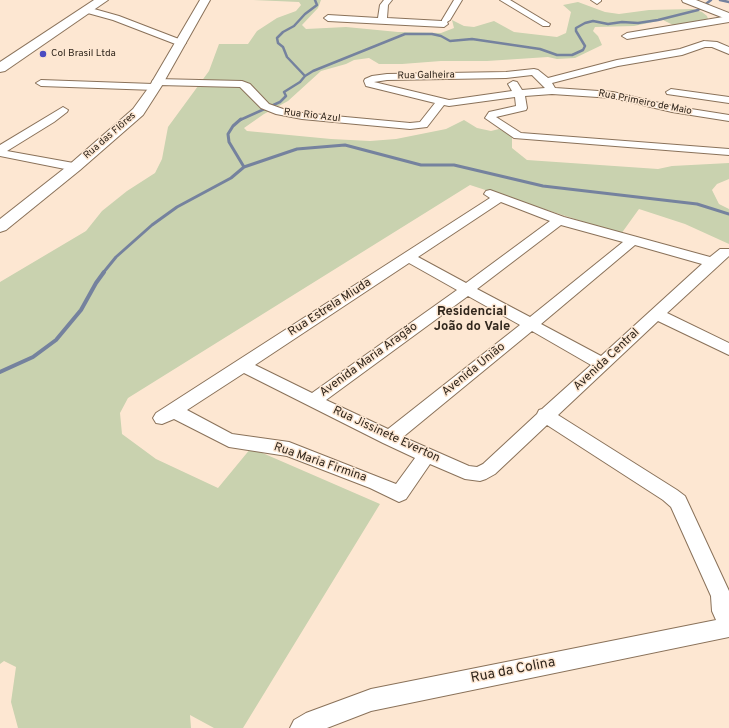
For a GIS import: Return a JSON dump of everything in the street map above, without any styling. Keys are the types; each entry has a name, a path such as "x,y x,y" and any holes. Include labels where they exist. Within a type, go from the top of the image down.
{"main road":[{"path":"0,62 91,5 102,0"},
{"path":"0,68 91,5"}],"street":[{"name":"Rua das Flôres","path":"0,227 75,167 138,112 156,85 205,0"},
{"path":"382,20 384,5 388,0"},
{"path":"328,18 445,22 458,0"},
{"path":"505,0 546,24"},
{"path":"688,0 729,18"},
{"path":"91,5 116,18 181,43"},
{"path":"628,36 729,18"},
{"path":"549,87 617,63 682,52 709,43 729,51"},
{"name":"Rua Galheira","path":"442,101 380,87 370,84 369,81 387,76 506,75 534,72 549,87"},
{"path":"506,75 519,93 522,108 493,114 490,118 511,132 525,137 726,151 729,140"},
{"name":"Rua Rio Azul","path":"41,83 156,85 242,84 268,107 280,112 302,116 417,126 425,123 442,101"},
{"name":"Rua Primeiro de Maio","path":"442,101 460,102 549,87 613,95 672,109 729,118"},
{"path":"671,92 729,100"},
{"path":"0,150 50,120 63,110"},
{"path":"0,154 75,167"},
{"name":"Rua Estrela Miuda","path":"168,415 408,257 494,196 559,220"},
{"path":"559,220 712,262"},
{"name":"Avenida Maria Aragão","path":"314,400 559,220"},
{"name":"Avenida União","path":"389,438 632,241"},
{"name":"Avenida Central","path":"489,469 712,262 725,252"},
{"path":"408,257 603,364"},
{"path":"656,314 729,350"},
{"name":"Rua Jissinete Everton","path":"242,365 389,438 427,455 473,474 480,474 489,469"},
{"name":"Rua Maria Firmina","path":"168,415 229,440 288,449 377,483 399,494 427,455"},
{"path":"546,415 670,495 678,502 725,591 722,607 729,627"},
{"name":"Rua da Colina","path":"302,728 314,721 371,700 729,627"}],"green space":[{"path":"253,0 321,0 318,8 302,25 306,29 346,27 398,32 441,33 454,28 452,20 464,26 474,27 494,21 514,32 557,37 566,33 571,12 563,5 578,2 605,12 619,14 649,10 693,9 702,12 708,19 673,25 663,20 634,26 595,27 593,31 598,36 602,45 575,58 557,59 548,57 402,64 379,64 369,58 354,60 346,64 321,71 288,101 264,114 244,128 247,131 370,141 396,139 446,129 464,120 477,128 491,131 499,129 512,136 512,148 527,160 658,169 672,166 729,163 729,179 717,184 712,190 719,204 729,209 729,244 685,224 639,209 621,234 470,185 128,398 120,413 122,434 156,459 218,488 251,448 380,504 243,728 214,728 190,715 191,728 18,728 11,702 16,667 4,661 0,664 0,282 86,231 102,211 127,191 155,173 162,159 168,127 209,71 219,44 248,44 257,31 277,18 296,11 301,5 299,2"}],"waterway":[{"path":"305,76 287,57 283,47 278,43 277,38 283,32 294,26 305,14 317,5 315,0"},
{"path":"305,76 313,71 405,34 432,34 441,36 450,41 472,39 540,49 557,55 572,55 583,50 585,46 576,31 576,28 585,23 593,21 608,24 622,22 638,23 658,20 698,10 711,0"},
{"path":"720,0 729,2"},
{"path":"240,120 280,102 286,96 284,92 300,82 305,76"},
{"path":"241,119 233,126 228,134 229,142 244,167"},
{"path":"244,167 297,149 345,145 421,165 454,165 543,186 697,204 729,214"},
{"path":"103,273 116,257 152,225 177,207 231,178 244,167"},
{"path":"0,372 33,357 56,340 81,310 104,272"}],"place":[{"name":"Col Brasil Ltda","path":"43,54"}],"district":[{"name":"Residencial João do Vale","path":"472,320"}]}
